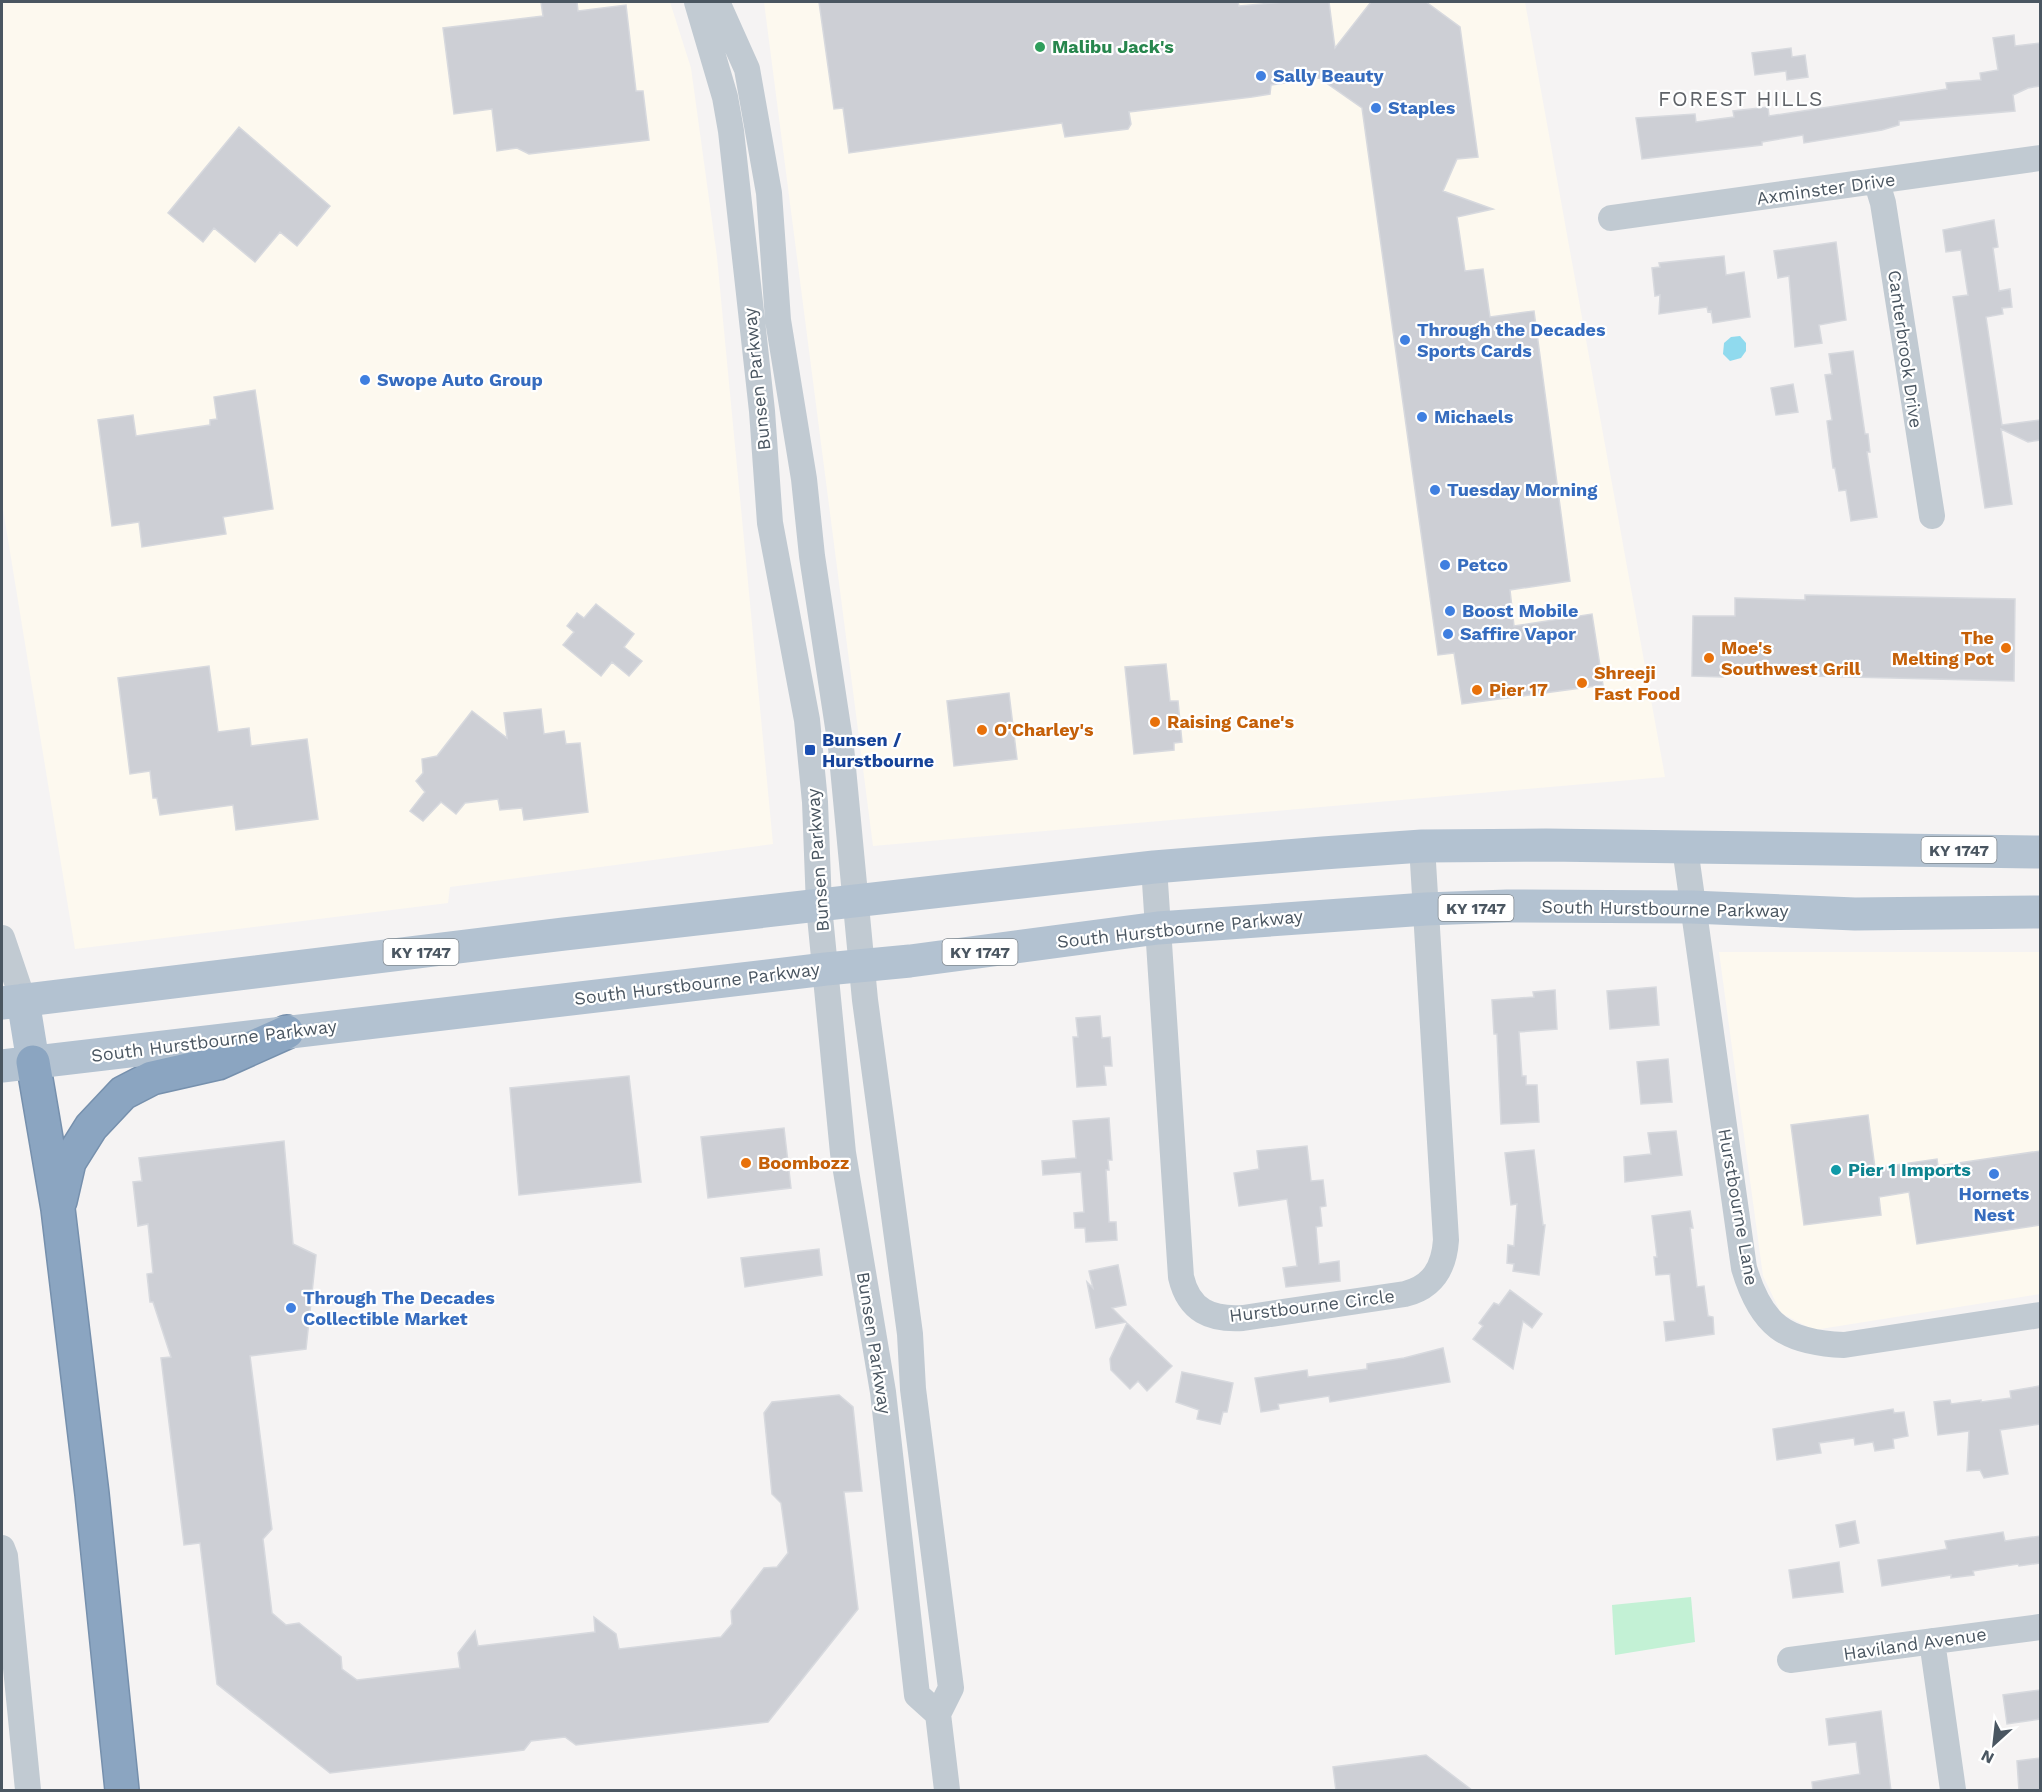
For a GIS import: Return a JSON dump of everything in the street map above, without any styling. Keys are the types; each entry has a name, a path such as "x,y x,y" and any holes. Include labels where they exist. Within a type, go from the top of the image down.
{"highway":[{"path":"58,1209 69,1162 91,1127 123,1093 152,1078 218,1063 287,1032"},
{"path":"17,1064 58,1209 92,1494 122,1791"}],"main road":[{"name":"KY 1747","path":"12,1001 1154,867 1422,846 2040,852"},
{"path":"1914,912 2040,897"},
{"name":"South Hurstbourne Parkway","path":"17,1064 1158,928 1426,909 1507,906 1692,907 1855,914 2040,912"},
{"path":"12,1001 17,1064"}],"street":[{"name":"Bunsen Parkway","path":"697,2 725,97 731,131 762,411 770,523 807,720 815,802 819,906 843,1153 883,1392 917,1695 938,1714 951,1688 913,1389 910,1334 861,965 841,747 812,556 804,479 778,320 769,193 747,69 717,2"},
{"name":"Axminster Drive","path":"1611,218 1877,183 2040,158"},
{"name":"Canterbrook Drive","path":"1877,183 1883,203 1932,516"},
{"name":"Hurstbourne Circle","path":"1154,867 1181,1277 1184,1289 1195,1306 1208,1314 1224,1319 1405,1294 1428,1284 1439,1272 1445,1256 1446,1240 1422,846"},
{"name":"Hurstbourne Lane","path":"1685,848 1744,1268 1753,1297 1776,1326 1795,1337 1817,1344 1844,1344 2040,1315"},
{"path":"2,938 12,1001"},
{"path":"2,1548 5,1556 28,1791"},
{"name":"Haviland Avenue","path":"1790,1660 2040,1627"},
{"path":"1932,1641 1953,1791"},
{"path":"938,1714 947,1791"}],"shaded area":[{"name":"Swope Auto Group","path":"2,2 670,2 691,68 717,257 773,844 450,887 448,903 75,949 2,503"},
{"path":"764,2 1525,2 1665,777 873,846"},
{"path":"1719,952 2040,952 2040,1294 1814,1330 1781,1313 1763,1276"}],"green space":[{"path":"1691,1597 1695,1642 1615,1655 1612,1605"}],"water":[{"path":"1740,336 1746,343 1746,351 1741,358 1730,361 1723,354 1724,343 1731,337"}],"building":[{"path":"541,2 577,2 578,11 626,5 636,91 643,91 649,140 529,154 517,148 497,151 492,109 454,114 443,28 543,16"},
{"path":"819,2 1238,2 1239,6 1284,2 1329,2 1335,48 1371,2 1426,2 1460,27 1478,157 1457,159 1443,191 1493,209 1457,217 1465,271 1483,269 1490,317 1534,311 1570,581 1510,590 1514,626 1592,614 1603,685 1462,704 1454,653 1438,655 1362,108 1319,78 1271,85 1270,94 1129,112 1131,124 1128,129 1065,137 1062,123 849,153 843,108 834,109"},
{"path":"2014,35 2015,46 2040,43 2040,86 2028,88 2013,95 2015,111 1899,121 1899,125 1882,130 1804,143 1803,135 1762,142 1762,145 1642,159 1636,118 1695,114 1696,122 1734,117 1733,111 1768,107 1769,116 1947,89 1946,83 1981,80 1980,73 1998,70 1993,38"},
{"path":"1791,48 1792,57 1805,55 1808,77 1787,80 1786,71 1755,75 1752,53"},
{"path":"239,127 330,206 297,246 280,232 255,262 214,228 203,242 168,213"},
{"path":"1994,220 1998,247 1993,248 1999,291 2010,289 2012,307 2002,308 2003,314 1986,317 2002,425 2040,420 2040,440 2028,442 2001,429 2012,504 1985,508 1953,297 1968,295 1961,250 1946,252 1943,230"},
{"path":"1836,242 1846,320 1819,325 1822,343 1795,347 1789,276 1778,278 1774,251"},
{"path":"1724,256 1726,275 1744,272 1750,317 1713,323 1711,311 1708,312 1707,307 1659,314 1660,295 1655,296 1652,268 1660,267 1659,263"},
{"path":"1853,351 1865,434 1868,434 1870,452 1867,452 1877,517 1851,521 1846,490 1839,491 1835,468 1833,468 1827,421 1832,420 1825,375 1832,374 1829,354"},
{"path":"1793,384 1798,412 1776,415 1771,388"},
{"path":"255,390 273,509 223,517 226,534 142,547 139,522 112,526 98,420 133,415 136,436 210,425 210,420 217,419 214,397"},
{"path":"1805,595 2015,599 2014,681 1723,674 1723,677 1692,676 1693,616 1735,616 1735,598 1805,600"},
{"path":"596,604 634,634 624,647 642,661 629,676 612,662 601,676 563,645 574,632 567,626 577,613 584,618"},
{"name":"Raising Cane's","path":"1166,664 1170,701 1178,701 1182,742 1174,743 1174,750 1134,754 1125,667"},
{"path":"209,666 218,732 249,728 251,746 307,739 318,819 236,830 233,805 160,815 157,798 153,798 150,771 130,774 118,678"},
{"name":"O'Charley's","path":"1009,693 1017,759 954,766 947,701"},
{"path":"541,709 544,734 564,731 566,744 580,743 588,812 524,820 522,808 500,810 498,799 465,803 456,814 441,802 423,821 410,811 425,792 416,781 423,773 422,759 437,756 472,711 507,738 504,713"},
{"path":"1656,987 1659,1025 1610,1029 1607,991"},
{"path":"1555,990 1557,1029 1519,1032 1522,1076 1526,1076 1526,1085 1537,1085 1539,1122 1501,1124 1497,1034 1494,1034 1492,1000 1534,997 1533,992"},
{"path":"1100,1016 1102,1038 1110,1037 1112,1066 1104,1066 1106,1085 1077,1087 1073,1037 1078,1037 1076,1018"},
{"path":"1668,1059 1672,1102 1641,1104 1637,1062"},
{"path":"629,1076 641,1182 519,1195 510,1088"},
{"path":"1868,1115 1875,1168 1937,1159 1938,1166 2040,1151 2040,1225 1917,1244 1909,1192 1879,1197 1881,1215 1804,1225 1791,1125"},
{"path":"1109,1118 1112,1160 1108,1160 1109,1170 1106,1170 1109,1222 1116,1222 1117,1240 1086,1242 1085,1228 1075,1228 1074,1213 1084,1212 1081,1172 1043,1175 1042,1161 1076,1158 1073,1121"},
{"name":"Boombozz","path":"784,1128 791,1188 708,1198 701,1137"},
{"path":"1676,1131 1682,1175 1625,1182 1624,1157 1651,1154 1648,1133"},
{"path":"284,1141 293,1244 316,1255 306,1349 250,1356 272,1529 263,1539 272,1613 286,1625 299,1623 341,1657 342,1669 357,1680 460,1668 458,1653 475,1631 478,1646 595,1632 594,1617 616,1634 619,1649 721,1637 732,1624 731,1611 764,1568 777,1567 788,1553 781,1503 772,1494 764,1413 772,1402 839,1395 853,1407 862,1491 844,1492 858,1609 768,1722 576,1745 565,1737 531,1741 524,1750 330,1773 217,1684 200,1543 184,1545 161,1358 171,1357 153,1302 150,1302 147,1274 153,1273 148,1224 138,1226 133,1182 142,1181 139,1158"},
{"path":"1307,1146 1311,1181 1323,1180 1326,1206 1320,1207 1322,1226 1316,1227 1319,1264 1339,1261 1340,1281 1286,1287 1283,1268 1297,1266 1287,1199 1239,1206 1234,1173 1259,1169 1257,1151"},
{"path":"1534,1150 1543,1225 1545,1225 1539,1275 1513,1271 1514,1264 1507,1263 1508,1245 1514,1246 1517,1204 1511,1205 1505,1153"},
{"path":"1690,1211 1697,1287 1704,1286 1708,1316 1713,1317 1714,1334 1666,1341 1664,1322 1675,1321 1670,1274 1656,1275 1654,1257 1657,1257 1652,1216"},
{"path":"819,1249 822,1275 745,1287 741,1258"},
{"path":"1118,1265 1126,1305 1112,1308 1126,1322 1096,1328 1087,1282 1093,1288 1089,1271"},
{"path":"1510,1290 1542,1314 1532,1328 1523,1321 1513,1369 1473,1339 1483,1326 1479,1323 1494,1303 1499,1305"},
{"path":"1127,1323 1172,1366 1147,1391 1138,1381 1130,1389 1111,1370 1110,1359"},
{"path":"1443,1348 1450,1382 1330,1402 1329,1396 1278,1404 1279,1409 1261,1412 1255,1378 1307,1370 1308,1377 1367,1369 1367,1364"},
{"path":"1182,1372 1233,1383 1227,1412 1223,1412 1220,1424 1197,1419 1199,1410 1176,1402"},
{"path":"2040,1386 2040,1424 2000,1430 2008,1474 1984,1478 1980,1470 1967,1471 1969,1431 1938,1435 1934,1402 1950,1400 1951,1404 2011,1398 2010,1391"},
{"path":"1893,1409 1894,1413 1904,1412 1908,1436 1893,1439 1894,1448 1875,1451 1873,1442 1855,1445 1854,1438 1819,1443 1821,1453 1777,1460 1773,1429"},
{"path":"1855,1521 1859,1543 1840,1547 1836,1525"},
{"path":"2003,1532 2005,1541 2040,1536 2040,1563 1973,1571 1974,1575 1951,1578 1951,1575 1882,1586 1878,1560 1947,1549 1945,1541"},
{"path":"1839,1562 1843,1592 1793,1598 1789,1570"},
{"path":"2040,1690 2040,1719 2007,1724 2003,1695"},
{"path":"1881,1711 1891,1791 1813,1791 1812,1782 1860,1774 1856,1742 1829,1745 1826,1719"},
{"path":"1426,1755 1473,1791 1336,1791 1333,1767"},
{"path":"2040,1758 2040,1791 2019,1791 2017,1761"}],"place":[{"name":"Malibu Jack's","path":"1040,47"},
{"name":"Sally Beauty","path":"1261,76"},
{"name":"Staples","path":"1376,108"},
{"name":"Through the Decades Sports Cards","path":"1405,340"},
{"name":"Swope Auto Group","path":"365,380"},
{"name":"Michaels","path":"1422,417"},
{"name":"Tuesday Morning","path":"1435,490"},
{"name":"Petco","path":"1445,565"},
{"name":"Boost Mobile","path":"1450,611"},
{"name":"Saffire Vapor","path":"1448,634"},
{"name":"The Melting Pot","path":"2006,648"},
{"name":"Moe's Southwest Grill","path":"1709,658"},
{"name":"Shreeji Fast Food","path":"1582,683"},
{"name":"Pier 17","path":"1477,690"},
{"name":"Raising Cane's","path":"1155,722"},
{"name":"O'Charley's","path":"982,730"},
{"name":"Bunsen / Hurstbourne","path":"810,750"},
{"name":"Boombozz","path":"746,1163"},
{"name":"Pier 1 Imports","path":"1836,1170"},
{"name":"Hornets Nest","path":"1994,1174"},
{"name":"Through The Decades Collectible Market","path":"291,1308"}],"district":[{"name":"FOREST HILLS","path":"1741,99"}]}
